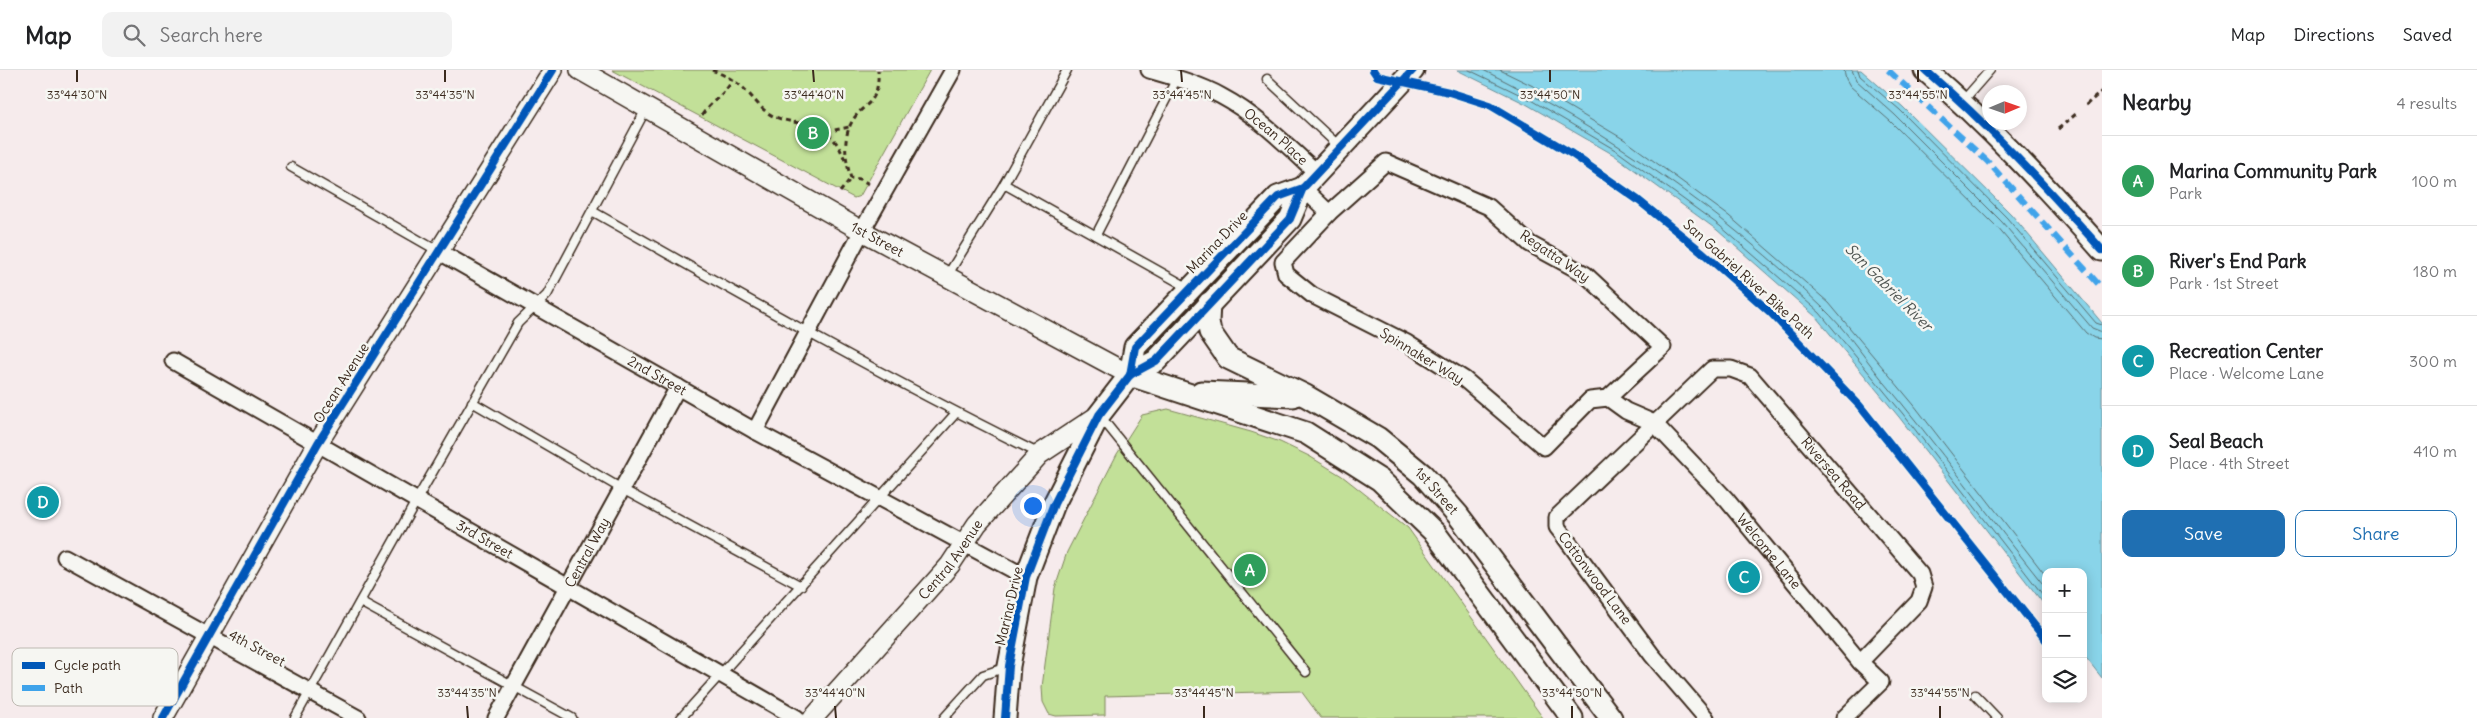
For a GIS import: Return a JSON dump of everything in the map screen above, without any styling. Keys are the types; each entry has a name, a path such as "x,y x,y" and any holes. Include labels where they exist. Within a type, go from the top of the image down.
{"main road":[{"path":"1925,70 1962,102 2028,167 2102,250"},
{"name":"Marina Drive","path":"1005,718 1008,666 1026,577 1054,504 1099,415 1130,375 1156,361 1290,218 1310,180 1411,71"},
{"name":"Marina Drive","path":"1130,375 1135,347 1278,197 1310,180"},
{"path":"1209,303 1208,322 1210,332 1228,358 1306,396"},
{"name":"1st Street","path":"1130,375 1306,433 1380,480 1435,533 1572,718"},
{"name":"1st Street","path":"1183,392 1243,392 1306,396 1378,438 1423,475 1470,530 1611,718"}],"street":[{"name":"Ocean Avenue","path":"178,691 318,443 553,70"},
{"name":"1st Street","path":"580,70 646,110 862,231 1130,375"},
{"path":"755,431 862,231 953,70"},
{"name":"Ocean Place","path":"1149,70 1177,78 1222,96 1274,132 1310,180"},
{"name":"Regatta Way","path":"1329,213 1386,162 1489,207 1530,244 1585,274 1663,347 1608,398"},
{"path":"1310,180 1329,213"},
{"name":"Spinnaker Way","path":"1329,213 1283,262 1286,274 1312,295 1407,343 1464,379 1540,446 1548,445 1590,400 1608,398"},
{"name":"2nd Street","path":"438,251 755,431 1026,577"},
{"name":"3rd Street","path":"173,361 797,718"},
{"name":"Riversea Road","path":"1654,423 1712,370 1731,370 1750,376 1835,472 1920,574 1924,587 1918,600 1860,662"},
{"name":"Central Way","path":"496,718 678,386"},
{"path":"1608,398 1626,411 1654,423"},
{"name":"Central Avenue","path":"813,718 950,565 977,524 1040,454 1099,415"},
{"name":"Welcome Lane","path":"1654,423 1726,499 1860,662 1881,682 1844,718"},
{"name":"Cottonwood Lane","path":"1654,423 1558,518 1557,527 1652,655 1706,718"},
{"name":"4th Street","path":"65,557 358,718"},
{"name":"Ocean Avenue","path":"163,718 170,706"}],"lane":[{"path":"947,276 1004,184 1067,70"},
{"path":"1962,102 1990,70"},
{"path":"1096,235 1177,78"},
{"path":"1267,79 1341,148"},
{"path":"296,718 416,501 518,324 547,294 646,110"},
{"name":"2nd Street","path":"292,168 438,251"},
{"path":"1004,184 1190,288"},
{"path":"592,212 808,333 956,413 1040,454"},
{"path":"472,402 622,489 801,586"},
{"path":"681,718 880,500 956,413"},
{"path":"1099,415 1306,672"},
{"path":"360,602 572,718"},
{"path":"944,718 983,675 1008,666"},
{"path":"1975,695 1997,718"}],"path":[{"path":"712,70 742,86 760,107 771,115 826,132 850,127"},
{"path":"846,163 850,127 875,98 879,85 878,70"},
{"path":"702,115 709,104 729,89 732,80"},
{"path":"2086,105 2102,91"},
{"path":"2058,129 2076,114"},
{"path":"826,132 839,146 851,178"},
{"path":"851,178 869,184"},
{"path":"840,192 851,178"}],"green space":[{"path":"612,70 930,70 860,196 854,198"},
{"path":"1168,409 1251,432 1280,442 1309,456 1342,476 1408,528 1543,718 1321,718 1301,691 1105,696 1105,715 1056,716 1049,714 1043,702 1042,687 1055,588 1067,552 1117,454 1142,415"}],"water":[{"name":"San Gabriel River","path":"1457,70 1861,70 1903,107 2011,214 2102,323 2102,678 2087,659 2087,568 2042,568 2042,602 1899,417 1816,317 1717,230 1614,155 1526,104"}],"marked path":[{"path":"1888,70 1987,161 2102,288"}],"cycle path":[{"path":"178,691 318,443 553,70"},
{"name":"San Gabriel River Bike Path","path":"1373,70 1377,76 1449,92 1490,105 1572,154 1638,200 1701,251 1770,312 1859,405 2042,635"},
{"path":"1005,718 1009,666 1026,577 1054,504 1099,415 1130,375 1156,361 1290,219 1303,188 1413,70"},
{"path":"1925,70 1972,112 2060,203 2102,250"},
{"path":"1130,375 1135,347 1278,197 1303,188"},
{"path":"163,718 170,706"}],"place":[{"name":"River's End Park","path":"813,133"},
{"name":"Seal Beach","path":"43,502"},
{"name":"Marina Community Park","path":"1250,570"},
{"name":"Recreation Center","path":"1744,577"}]}
